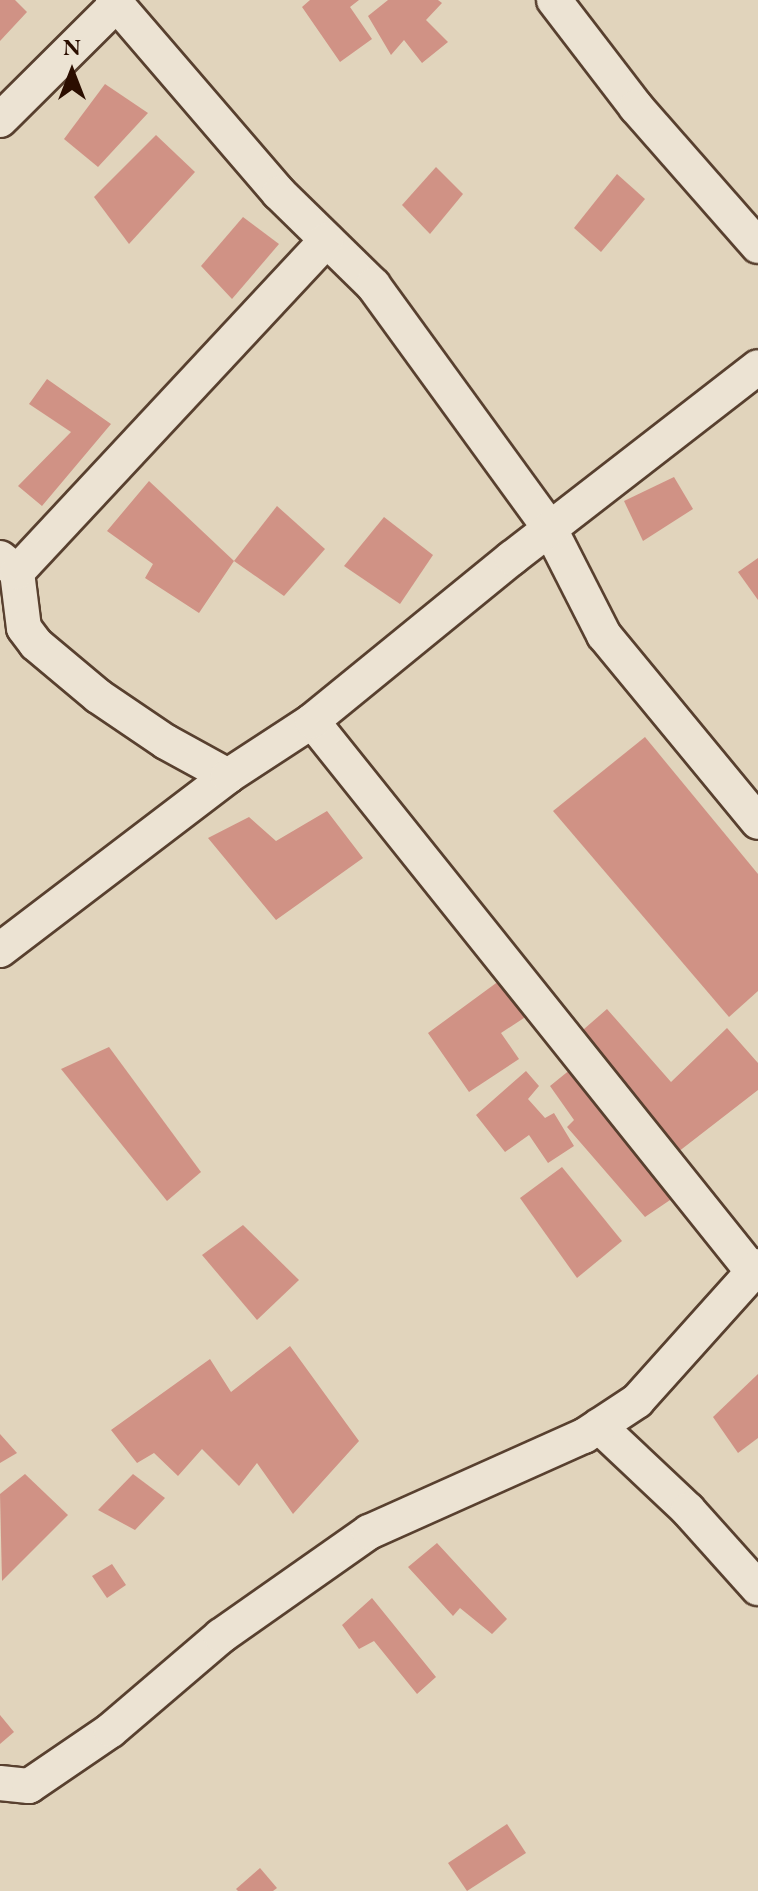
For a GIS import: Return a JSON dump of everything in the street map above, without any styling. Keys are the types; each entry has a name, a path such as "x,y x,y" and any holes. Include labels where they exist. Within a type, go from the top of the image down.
{"street":[{"path":"554,0 636,107 758,246"},
{"path":"0,120 115,2 279,193 373,285 550,529 604,635 758,822"},
{"path":"228,776 166,742 98,696 36,644 24,628 9,565 327,240"},
{"path":"0,950 228,776 312,721 550,529 758,367"},
{"path":"0,1783 29,1786 111,1730 221,1636 369,1532 599,1426 637,1401 755,1269 312,721"},
{"path":"599,1426 688,1510 758,1588"}],"building":[{"path":"0,0 15,0 27,12 0,41"},
{"path":"310,0 359,0 350,7 372,39 340,62 302,7"},
{"path":"388,0 438,0 442,3 426,20 448,42 422,63 404,40 391,55 368,16"},
{"path":"105,84 148,113 98,167 64,139"},
{"path":"156,135 195,172 129,244 94,197"},
{"path":"436,167 463,194 430,234 402,205"},
{"path":"617,174 645,199 601,252 574,228"},
{"path":"243,217 279,244 232,299 201,266"},
{"path":"47,379 111,424 42,506 18,486 71,432 29,404"},
{"path":"674,477 693,509 643,541 624,501"},
{"path":"149,481 234,561 199,613 145,578 153,564 107,531"},
{"path":"277,506 325,549 284,596 234,561"},
{"path":"384,517 433,555 400,604 344,566"},
{"path":"758,558 758,600 738,572"},
{"path":"645,737 758,874 758,991 729,1017 553,811"},
{"path":"327,811 363,858 276,920 208,838 249,817 276,841"},
{"path":"503,978 530,1014 501,1033 519,1059 469,1092 428,1033"},
{"path":"607,1009 671,1082 727,1028 758,1063 758,1090 678,1152 576,1036"},
{"path":"109,1047 201,1172 167,1201 61,1069"},
{"path":"571,1069 676,1196 645,1217 567,1127 574,1120 550,1086"},
{"path":"526,1071 539,1086 528,1099 545,1118 554,1113 574,1146 548,1163 529,1135 505,1152 476,1115"},
{"path":"562,1167 622,1241 577,1278 520,1198"},
{"path":"243,1225 299,1280 257,1320 202,1255"},
{"path":"290,1346 359,1441 293,1514 257,1463 239,1486 202,1449 178,1476 154,1453 137,1463 111,1430 210,1359 231,1392"},
{"path":"758,1374 758,1438 738,1453 713,1417"},
{"path":"0,1434 17,1453 0,1463"},
{"path":"25,1474 68,1515 2,1581 0,1494"},
{"path":"133,1474 165,1498 135,1530 98,1510"},
{"path":"437,1543 507,1619 492,1634 460,1608 453,1616 408,1567"},
{"path":"112,1564 126,1585 107,1598 92,1576"},
{"path":"372,1598 436,1677 417,1694 374,1641 359,1649 342,1625"},
{"path":"0,1715 14,1732 0,1744"},
{"path":"507,1824 526,1853 467,1891 448,1863"},
{"path":"260,1868 277,1888 273,1891 236,1889"}]}
